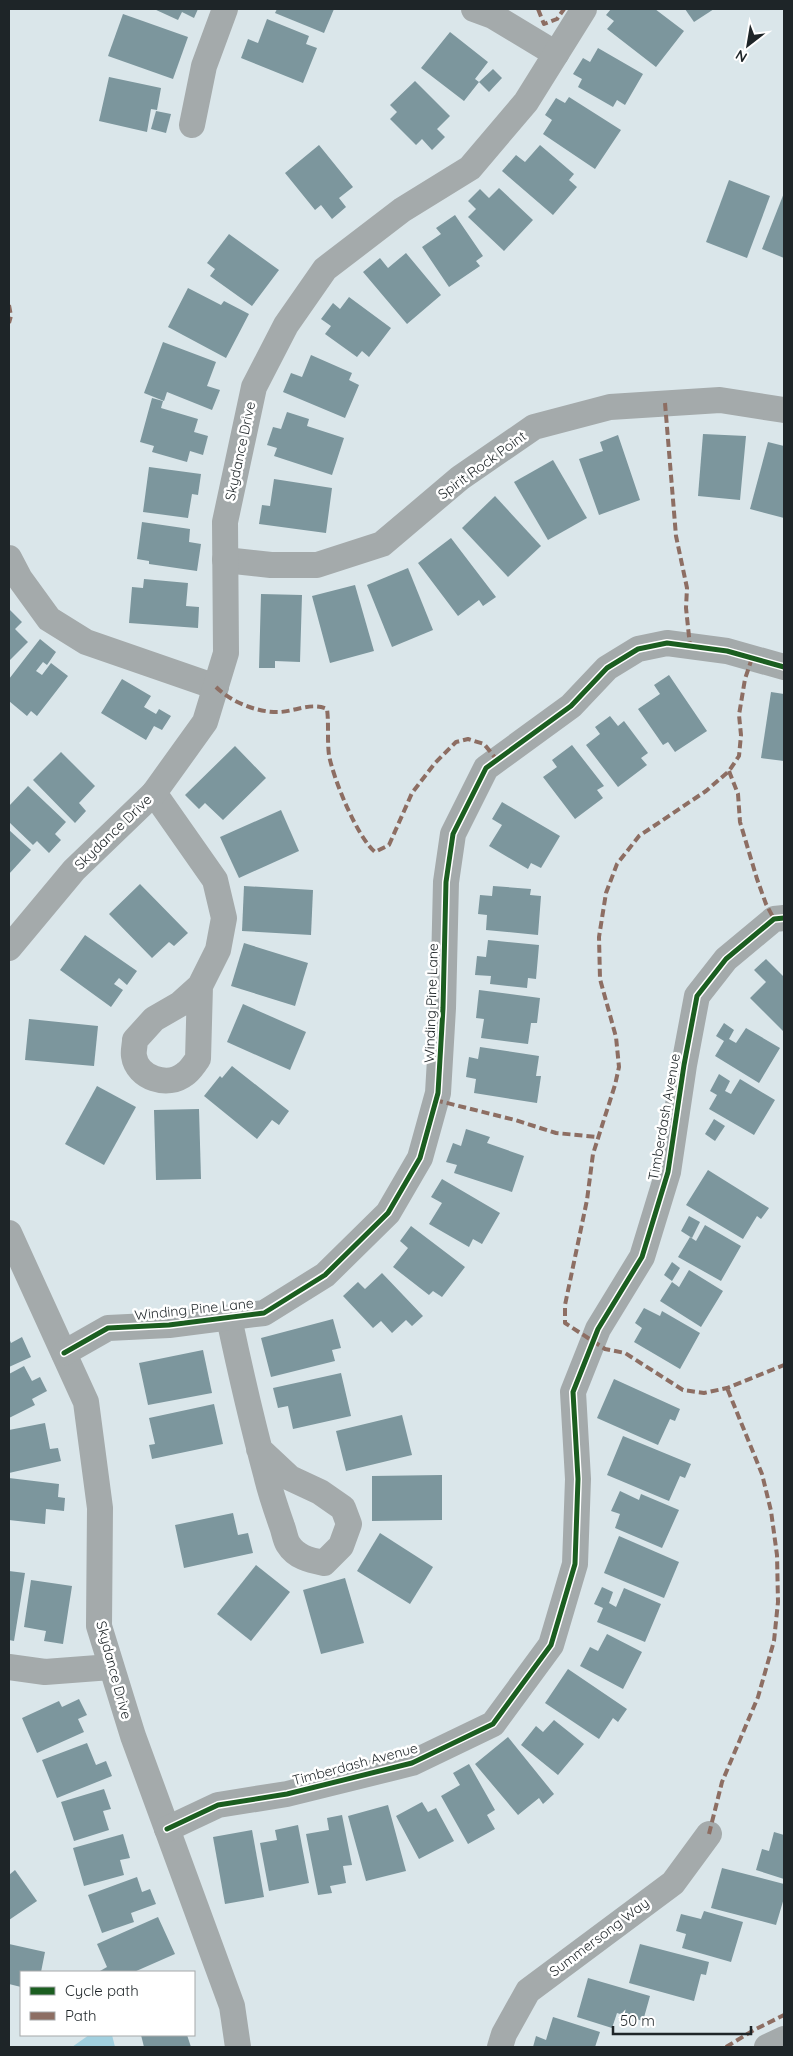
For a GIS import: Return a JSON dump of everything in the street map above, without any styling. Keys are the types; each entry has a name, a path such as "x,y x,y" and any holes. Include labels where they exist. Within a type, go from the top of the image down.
{"street":[{"path":"192,125 204,66 225,9"},
{"path":"474,9 493,16 556,54"},
{"name":"Skydance Drive","path":"9,948 74,870 154,793 205,722 226,653 225,522 254,387 286,325 325,269 402,210 470,168 526,102 584,9"},
{"name":"Spirit Rock Point","path":"225,560 271,565 317,564 382,544 460,478 534,427 610,406 720,400 784,410"},
{"path":"9,558 20,579 49,619 86,642 216,687"},
{"name":"Winding Pine Lane","path":"64,1353 108,1328 169,1325 264,1313 325,1274 388,1213 420,1158 438,1093 443,1008 446,882 453,834 486,768 571,706 607,668 638,649 667,643 727,651 784,667"},
{"path":"154,793 215,880 218,890 224,918 220,940 218,950 200,986"},
{"name":"Timberdash Avenue","path":"167,1829 218,1805 286,1794 412,1763 492,1724 551,1645 575,1564 578,1479 573,1392 598,1329 642,1257 668,1172 684,1066 698,996 726,958 774,919 784,918"},
{"name":"Skydance Drive","path":"9,1233 86,1402 100,1508 99,1626 128,1723 232,2006 238,2047"},
{"path":"229,1318 259,1449"},
{"path":"9,1667 45,1672 111,1667"},
{"name":"Summersong Way","path":"500,2047 504,2034 528,1991 672,1883 709,1834"},
{"path":"767,2047 784,2038"}],"shaded area":[{"path":"88,2036 112,2036 115,2047 72,2047"}],"building":[{"path":"154,9 198,9 194,18 182,12 178,20"},
{"path":"277,9 334,9 324,33 275,13"},
{"path":"611,9 655,9 684,31 656,67 607,29 614,21 606,15"},
{"path":"685,9 714,9 694,22"},
{"path":"123,14 188,37 173,79 108,56"},
{"path":"267,19 309,36 306,44 317,48 303,83 241,58 248,39 258,43"},
{"path":"450,32 488,62 475,79 479,82 464,101 421,68"},
{"path":"598,48 643,74 625,105 617,100 613,107 578,87 582,79 573,74 583,58 590,62"},
{"path":"493,69 502,78 489,92 479,82"},
{"path":"109,77 161,88 157,110 151,109 147,132 99,121"},
{"path":"415,81 450,116 437,129 445,137 432,150 422,139 416,145 390,119 397,112 390,105"},
{"path":"569,97 621,130 595,169 543,134 552,120 545,115 556,98 565,103"},
{"path":"156,111 171,114 166,133 151,129"},
{"path":"319,145 353,187 339,198 346,207 332,219 321,205 315,210 285,173"},
{"path":"540,145 574,174 569,180 577,187 553,215 502,171 516,155 525,162"},
{"path":"729,180 770,196 747,258 706,242"},
{"path":"499,188 533,220 504,251 468,217 476,209 468,201 480,189 489,198"},
{"path":"784,193 784,258 762,249"},
{"path":"455,215 483,256 476,261 480,266 449,287 422,247 441,234 436,228"},
{"path":"229,234 279,270 252,306 210,276 215,269 207,263"},
{"path":"406,253 441,295 407,324 363,272 380,258 388,268"},
{"path":"188,288 221,305 224,301 249,314 226,358 168,327"},
{"path":"349,297 391,328 369,357 362,351 357,357 325,334 331,326 321,319 333,303 340,309"},
{"path":"163,342 216,362 207,386 220,390 212,410 167,392 164,401 144,393"},
{"path":"311,355 352,373 349,380 359,385 345,418 283,392 291,373 302,377"},
{"path":"152,398 163,401 161,408 198,419 194,432 208,436 203,455 190,451 187,462 152,452 154,446 140,442"},
{"path":"287,412 309,419 307,426 344,438 332,475 274,456 277,448 267,445 273,427 281,429"},
{"path":"703,434 746,436 740,500 698,496"},
{"path":"618,435 640,500 599,515 579,459 603,451 600,442"},
{"path":"768,442 784,446 784,518 750,509"},
{"path":"553,460 587,518 548,540 514,482"},
{"path":"149,467 201,474 198,495 192,494 188,518 143,512"},
{"path":"274,479 332,488 326,533 259,524 262,505 270,506"},
{"path":"495,496 541,546 508,577 462,528"},
{"path":"142,522 190,529 189,542 201,544 197,571 149,564 149,561 137,559"},
{"path":"451,538 496,597 483,606 479,600 458,616 418,563"},
{"path":"408,568 433,630 392,647 367,585"},
{"path":"144,579 188,583 186,606 199,607 198,628 129,623 132,587 143,588"},
{"path":"355,585 374,651 330,663 312,596"},
{"path":"261,594 302,595 300,662 275,661 275,668 259,668"},
{"path":"9,609 22,622 15,629 28,642 9,661"},
{"path":"40,639 56,652 47,665 43,662 36,671 42,675 51,663 68,676 37,716 31,711 27,716 9,701 9,679"},
{"path":"669,675 707,731 675,752 668,742 663,745 638,709 660,694 654,685"},
{"path":"122,679 151,696 144,707 156,714 159,709 171,716 162,730 154,726 146,740 101,713"},
{"path":"771,692 784,694 784,761 761,758"},
{"path":"610,716 618,726 624,721 648,753 641,758 647,765 618,787 586,745 600,734 595,727"},
{"path":"572,745 604,786 597,790 603,798 575,819 543,777 557,767 552,760"},
{"path":"235,746 266,778 223,820 205,803 199,809 185,795"},
{"path":"61,752 95,786 79,803 86,811 75,823 33,780"},
{"path":"28,786 66,822 55,834 61,840 49,853 37,841 33,845 9,822 9,806"},
{"path":"502,802 560,836 541,868 531,863 528,869 489,846 502,825 492,819"},
{"path":"281,810 299,851 239,878 220,837"},
{"path":"9,830 31,850 9,874"},
{"path":"140,884 188,933 174,946 169,942 152,958 109,914"},
{"path":"244,886 313,890 311,935 242,931"},
{"path":"493,886 531,889 530,895 541,896 538,935 486,930 487,915 478,914 480,895 492,896"},
{"path":"85,935 137,971 127,985 119,978 114,984 123,990 111,1007 60,970"},
{"path":"488,940 539,945 536,979 528,978 527,988 490,984 491,976 475,975 477,956 486,957"},
{"path":"244,943 308,963 295,1006 231,986"},
{"path":"766,959 784,977 784,1032 750,998 766,982 754,970"},
{"path":"479,990 540,998 537,1023 531,1023 528,1044 481,1038 484,1019 476,1018"},
{"path":"243,1004 306,1032 290,1070 227,1042"},
{"path":"29,1019 98,1026 94,1066 25,1060"},
{"path":"724,1023 734,1030 729,1039 736,1043 746,1028 780,1048 759,1083 715,1056 724,1041 716,1036"},
{"path":"480,1047 539,1056 536,1076 541,1076 537,1103 474,1093 476,1079 466,1077 469,1057 478,1059"},
{"path":"232,1066 289,1111 279,1125 272,1120 257,1139 204,1096 220,1076 222,1078"},
{"path":"719,1074 730,1081 725,1091 731,1094 740,1079 775,1100 754,1135 709,1109 717,1095 710,1091"},
{"path":"97,1086 136,1107 104,1165 65,1144"},
{"path":"199,1109 201,1179 156,1180 154,1110"},
{"path":"714,1119 725,1126 715,1141 705,1134"},
{"path":"466,1129 490,1137 487,1143 524,1156 512,1192 454,1173 457,1165 446,1162 453,1143 461,1146"},
{"path":"708,1170 769,1208 761,1219 757,1216 743,1239 686,1205"},
{"path":"442,1179 500,1213 482,1244 473,1239 469,1247 429,1224 442,1203 431,1197"},
{"path":"689,1216 700,1222 692,1238 681,1231"},
{"path":"705,1225 741,1246 721,1281 678,1257 690,1237 696,1241"},
{"path":"411,1226 465,1267 442,1297 433,1291 429,1295 393,1267 408,1248 400,1241"},
{"path":"672,1262 680,1268 672,1281 664,1275"},
{"path":"689,1270 723,1291 701,1327 660,1301 672,1282 679,1287"},
{"path":"382,1273 423,1316 412,1326 406,1320 392,1333 381,1321 373,1328 343,1296 358,1282 365,1289"},
{"path":"644,1308 660,1316 662,1311 700,1333 680,1369 634,1342 642,1328 635,1323"},
{"path":"333,1319 341,1348 332,1350 335,1361 271,1377 261,1338"},
{"path":"22,1337 31,1357 9,1367 9,1338 11,1343"},
{"path":"203,1350 212,1393 148,1405 139,1363"},
{"path":"24,1366 32,1381 40,1377 47,1391 32,1399 35,1405 9,1418 9,1374"},
{"path":"341,1373 351,1416 293,1429 288,1406 278,1408 273,1388"},
{"path":"614,1379 680,1409 675,1421 670,1419 658,1445 597,1418"},
{"path":"214,1404 223,1444 152,1459 149,1445 155,1444 149,1418"},
{"path":"402,1415 412,1455 346,1471 336,1431"},
{"path":"45,1423 50,1449 58,1448 61,1461 9,1473 9,1430"},
{"path":"623,1436 691,1464 685,1478 680,1476 669,1501 607,1475"},
{"path":"442,1475 442,1520 372,1521 372,1476"},
{"path":"9,1478 59,1484 58,1497 65,1498 64,1511 46,1509 45,1524 9,1520"},
{"path":"620,1491 639,1500 641,1494 679,1510 662,1548 615,1528 620,1514 611,1511"},
{"path":"233,1513 238,1535 248,1533 253,1553 184,1568 175,1525"},
{"path":"380,1533 433,1567 410,1604 357,1571"},
{"path":"619,1536 679,1562 664,1598 604,1573"},
{"path":"256,1565 290,1592 251,1641 217,1614"},
{"path":"9,1571 25,1573 14,1641 9,1640"},
{"path":"345,1578 364,1643 321,1654 303,1590"},
{"path":"31,1580 72,1586 63,1644 44,1641 46,1631 24,1627"},
{"path":"602,1587 613,1592 609,1603 616,1607 624,1588 661,1604 645,1642 597,1622 603,1608 594,1604"},
{"path":"607,1634 642,1652 623,1689 580,1666 590,1647 598,1651"},
{"path":"568,1669 627,1709 618,1722 613,1718 599,1739 545,1703"},
{"path":"79,1699 87,1715 78,1719 84,1732 37,1753 22,1718 59,1701 62,1707"},
{"path":"554,1720 584,1744 558,1775 521,1745 536,1726 543,1732"},
{"path":"508,1737 554,1794 543,1804 539,1798 518,1815 475,1764"},
{"path":"87,1743 96,1765 106,1761 112,1776 57,1798 42,1760"},
{"path":"469,1764 495,1810 487,1815 495,1829 468,1844 441,1796 460,1785 453,1773"},
{"path":"104,1789 111,1809 103,1811 109,1830 74,1841 61,1802"},
{"path":"422,1802 428,1812 436,1808 454,1841 419,1859 396,1816"},
{"path":"388,1805 406,1871 366,1881 348,1816"},
{"path":"342,1815 352,1865 343,1866 346,1883 330,1886 332,1893 318,1895 306,1834 329,1830 327,1818"},
{"path":"298,1825 309,1883 269,1891 260,1843 277,1840 275,1830"},
{"path":"252,1830 264,1897 225,1904 213,1837"},
{"path":"774,1832 784,1835 784,1879 756,1870 762,1849 769,1851"},
{"path":"123,1834 130,1858 120,1860 124,1875 84,1886 73,1848"},
{"path":"722,1868 784,1884 784,1898 776,1925 711,1908"},
{"path":"15,1870 37,1901 9,1920 9,1875"},
{"path":"137,1877 142,1892 150,1889 156,1904 131,1913 134,1922 102,1933 88,1895"},
{"path":"704,1911 743,1922 731,1962 682,1948 686,1934 676,1931 681,1914 701,1919"},
{"path":"158,1917 175,1954 136,1971 100,1971 107,1967 97,1944"},
{"path":"9,1944 45,1952 41,1971 20,1971 20,1987 9,1984"},
{"path":"640,1944 709,1962 706,1975 701,1974 694,2001 629,1983"},
{"path":"588,1978 650,1996 643,2021 617,2013 612,2028 577,2017"},
{"path":"553,2017 600,2032 595,2047 533,2047 536,2036 546,2040"},
{"path":"141,2036 187,2036 191,2047 144,2047"}],"marked path":[{"path":"538,9 544,24 557,19 564,9"},
{"path":"9,305 11,316 9,323"},
{"path":"665,403 676,536 687,588 686,608 690,646"},
{"path":"752,658 745,679 739,715 741,735 739,756 729,771 706,791 639,836 617,864 606,893 599,937 600,979 616,1037 619,1067 593,1154 587,1200 565,1305 565,1323 605,1349 625,1353 683,1390 704,1393 727,1388 784,1365"},
{"path":"216,687 237,702 263,711 280,712 316,706 327,709 329,755 335,778 361,834 375,852 389,845 412,793 435,763 456,742 468,739 484,744 497,760"},
{"path":"729,771 738,794 740,822 757,879 774,919"},
{"path":"435,1100 515,1120 556,1133 598,1137"},
{"path":"709,1834 722,1782 758,1697 774,1641 778,1602 777,1555 771,1511 762,1474 727,1388"},
{"path":"726,2047 784,2015"}],"cycle path":[{"path":"64,1353 108,1328 169,1325 264,1313 325,1275 388,1213 420,1158 438,1093 443,1008 446,882 453,834 486,768 571,706 607,668 638,649 667,643 727,651 784,667"},
{"path":"167,1829 218,1805 287,1794 412,1763 493,1724 551,1645 575,1564 578,1479 573,1392 598,1329 642,1257 668,1172 684,1065 697,996 726,959 774,919 784,918"}]}
